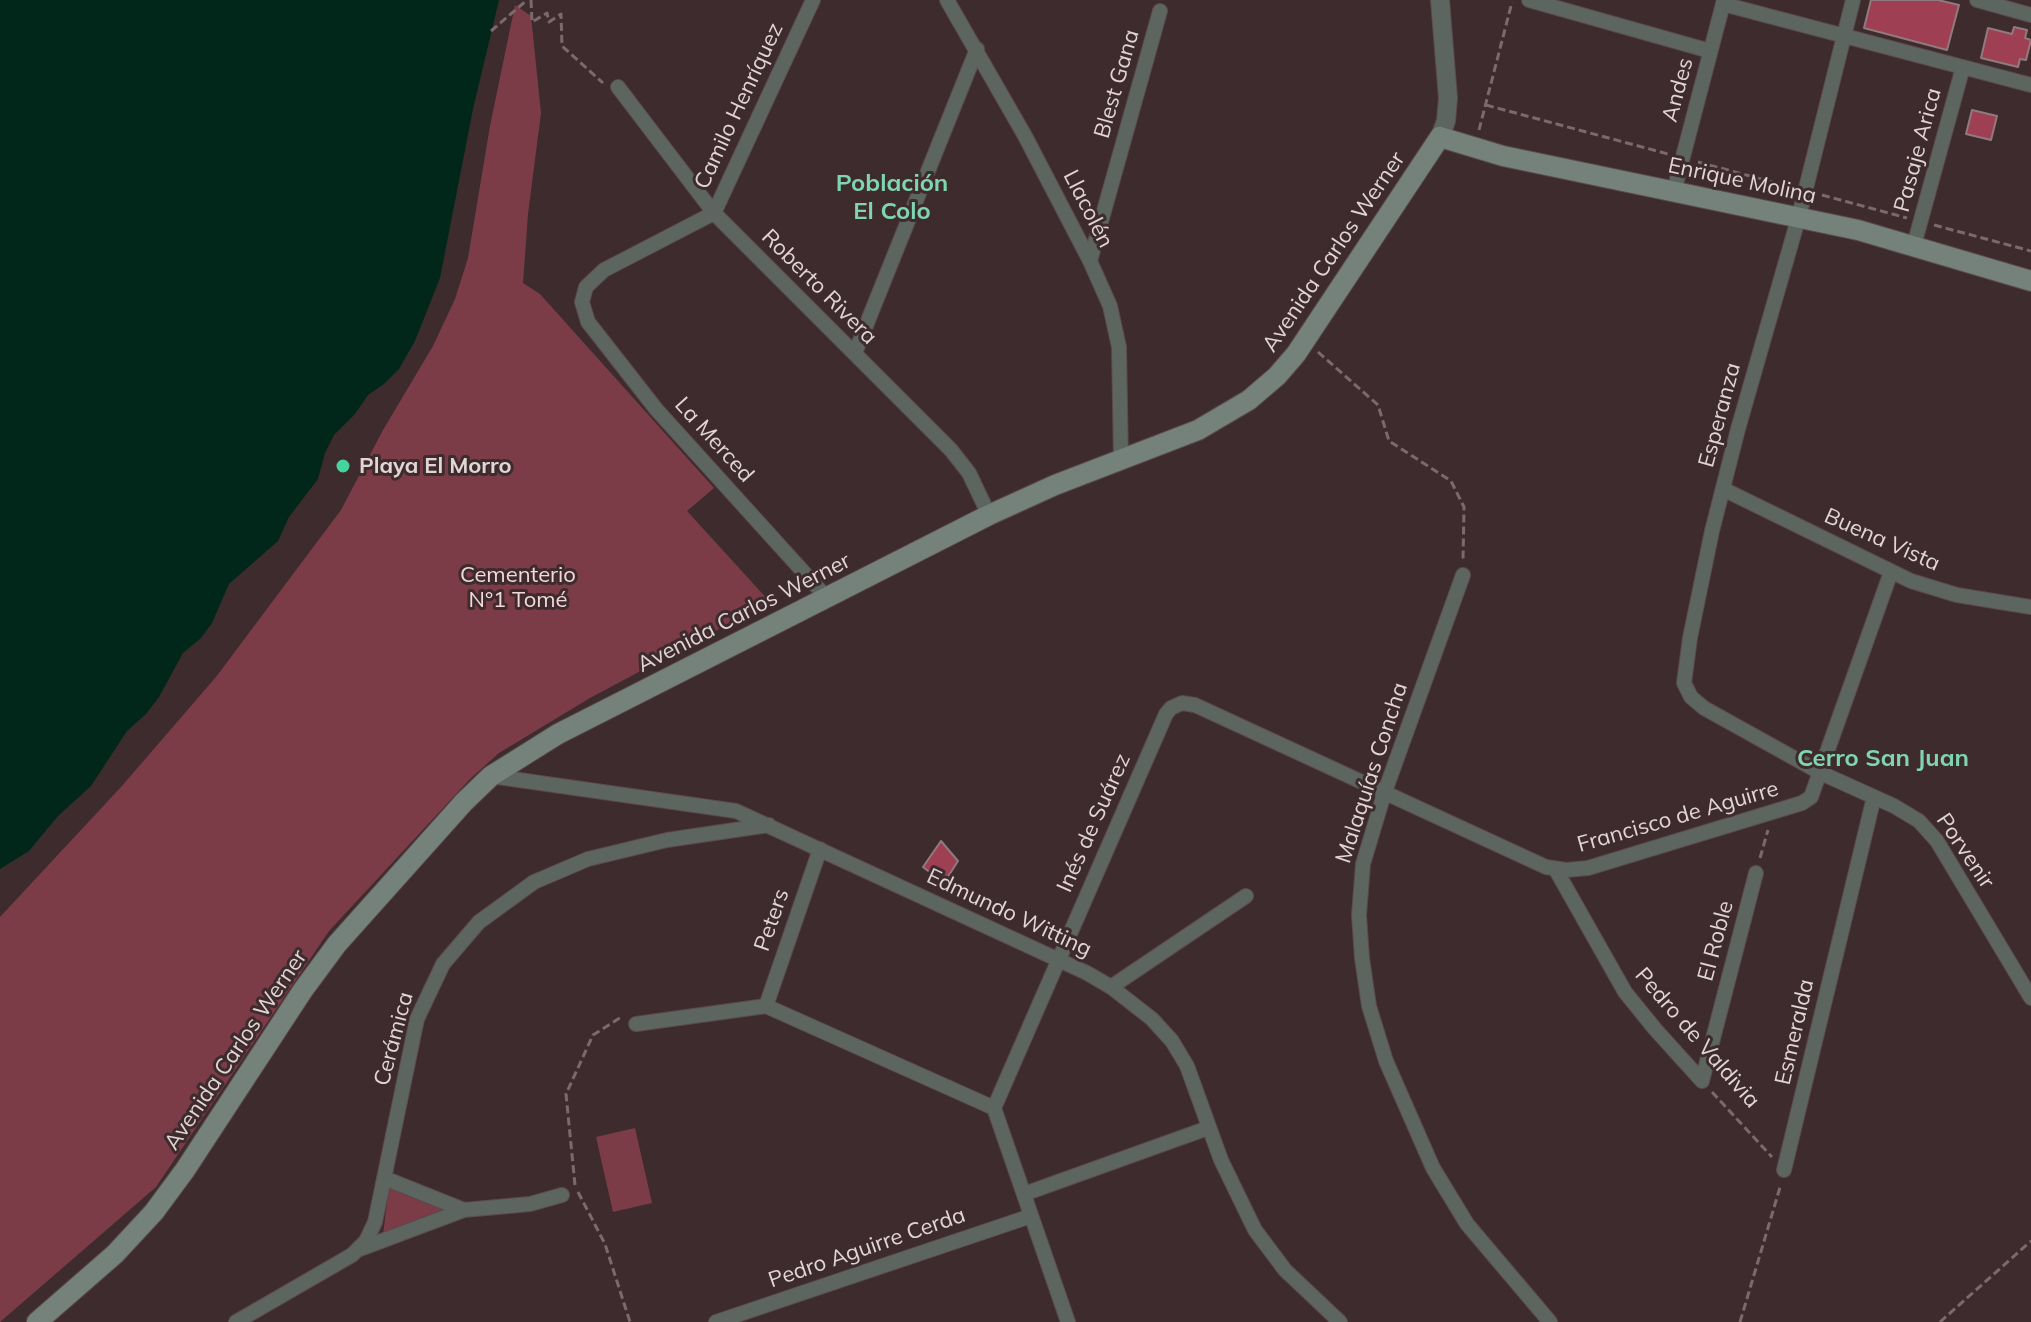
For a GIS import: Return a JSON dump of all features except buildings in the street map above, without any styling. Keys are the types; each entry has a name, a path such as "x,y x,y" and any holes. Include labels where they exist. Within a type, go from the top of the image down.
{"main road":[{"name":"Enrique Molina","path":"1440,137 1496,155 1799,216 1914,245 2031,280"},
{"name":"Avenida Carlos Werner","path":"37,1322 115,1254 154,1212 337,944 402,868 491,776 558,734 989,515 1055,485 1198,430 1231,413 1267,386 1305,341 1440,137"}],"street":[{"name":"Camilo Henríquez","path":"582,302 586,287 604,270 714,213 813,0"},
{"name":"Llacolén","path":"947,0 977,49 1090,261 1110,306 1117,334 1121,460"},
{"name":"Avenida Carlos Werner","path":"1440,0 1448,98 1446,121 1440,137"},
{"path":"1529,0 1710,51"},
{"name":"Esperanza","path":"1821,773 1704,708 1686,690 1686,656 1723,489 1799,216 1853,0"},
{"path":"1977,0 2031,15"},
{"path":"1723,2 2031,85"},
{"name":"Andes","path":"1674,191 1723,2"},
{"name":"Blest Gana","path":"1090,261 1160,11"},
{"path":"855,353 977,49"},
{"name":"Pasaje Arica","path":"1914,245 1963,67"},
{"name":"Roberto Rivera","path":"618,87 714,213 951,450 969,473 989,515"},
{"name":"La Merced","path":"582,302 588,322 626,372 827,598"},
{"name":"Buena Vista","path":"1723,489 1891,572 1957,595 2031,607"},
{"name":"Francisco de Aguirre","path":"1556,870 1600,866 1807,801 1814,793 1891,572"},
{"name":"Malaquías Concha","path":"1463,575 1384,794 1363,864 1359,901 1362,958 1377,1034 1413,1125 1449,1197 1487,1250 1550,1322"},
{"name":"Inés de Suárez","path":"994,1108 1166,714 1178,704 1195,705 1384,794"},
{"name":"Porvenir","path":"1821,773 1907,812 1929,830 2031,998"},
{"name":"Edmundo Witting","path":"491,776 724,807 770,825 1111,987 1152,1019 1172,1041 1187,1066 1208,1128 1235,1191 1263,1242 1285,1270 1340,1322"},
{"path":"1384,794 1556,870"},
{"name":"Esmeralda","path":"1784,1170 1874,797"},
{"name":"Cerámica","path":"360,1249 375,1222 412,1040 425,999 443,964 479,922 534,882 588,859 667,840 770,825"},
{"name":"Peters","path":"766,1006 820,849"},
{"name":"Pedro de Valdivia","path":"1556,870 1625,992 1702,1081"},
{"name":"El Roble","path":"1702,1081 1756,873"},
{"path":"1111,987 1246,896"},
{"path":"632,1019 766,1006 994,1108 1068,1322"},
{"path":"1024,1194 1208,1128"},
{"path":"384,1178 464,1210"},
{"path":"236,1322 360,1249 464,1210 512,1207 562,1195"},
{"name":"Pedro Aguirre Cerda","path":"716,1322 1031,1216"}],"path":[{"path":"491,31 529,0"},
{"path":"529,0 532,22 547,13 549,22 561,14 562,46 605,84 618,87"},
{"path":"1478,134 1513,0"},
{"path":"1486,105 2031,251"},
{"path":"1305,341 1378,405 1389,441 1451,481 1464,507 1463,575"},
{"path":"1756,873 1772,812"},
{"path":"630,1322 605,1244 574,1184 566,1094 593,1035 632,1019"},
{"name":"Pedro de Valdivia","path":"1702,1081 1784,1170"},
{"path":"1740,1322 1784,1170"},
{"path":"1940,1322 2031,1241"}],"green space":[{"name":"Cementerio N°1 Tomé","path":"515,5 531,16 541,113 523,283 540,294 714,488 687,511 770,602 590,698 499,753 470,779 329,931 156,1187 0,1322 0,917 121,787 216,677 341,510 383,430 433,346 455,299 468,258 490,126"},
{"path":"635,1128 652,1203 613,1212 596,1137"},
{"path":"389,1186 445,1207 445,1213 383,1235"}],"shaded area":[{"path":"0,0 499,0 473,109 440,278 415,341 399,369 368,395 355,414 334,435 318,479 289,517 278,541 229,584 212,623 201,638 183,653 159,697 127,731 91,786 58,816 29,851 0,869"}],"place":[{"name":"Playa El Morro","path":"343,466"}],"district":[{"name":"Población El Colo","path":"892,198"},
{"name":"Cerro San Juan","path":"1883,759"}]}
